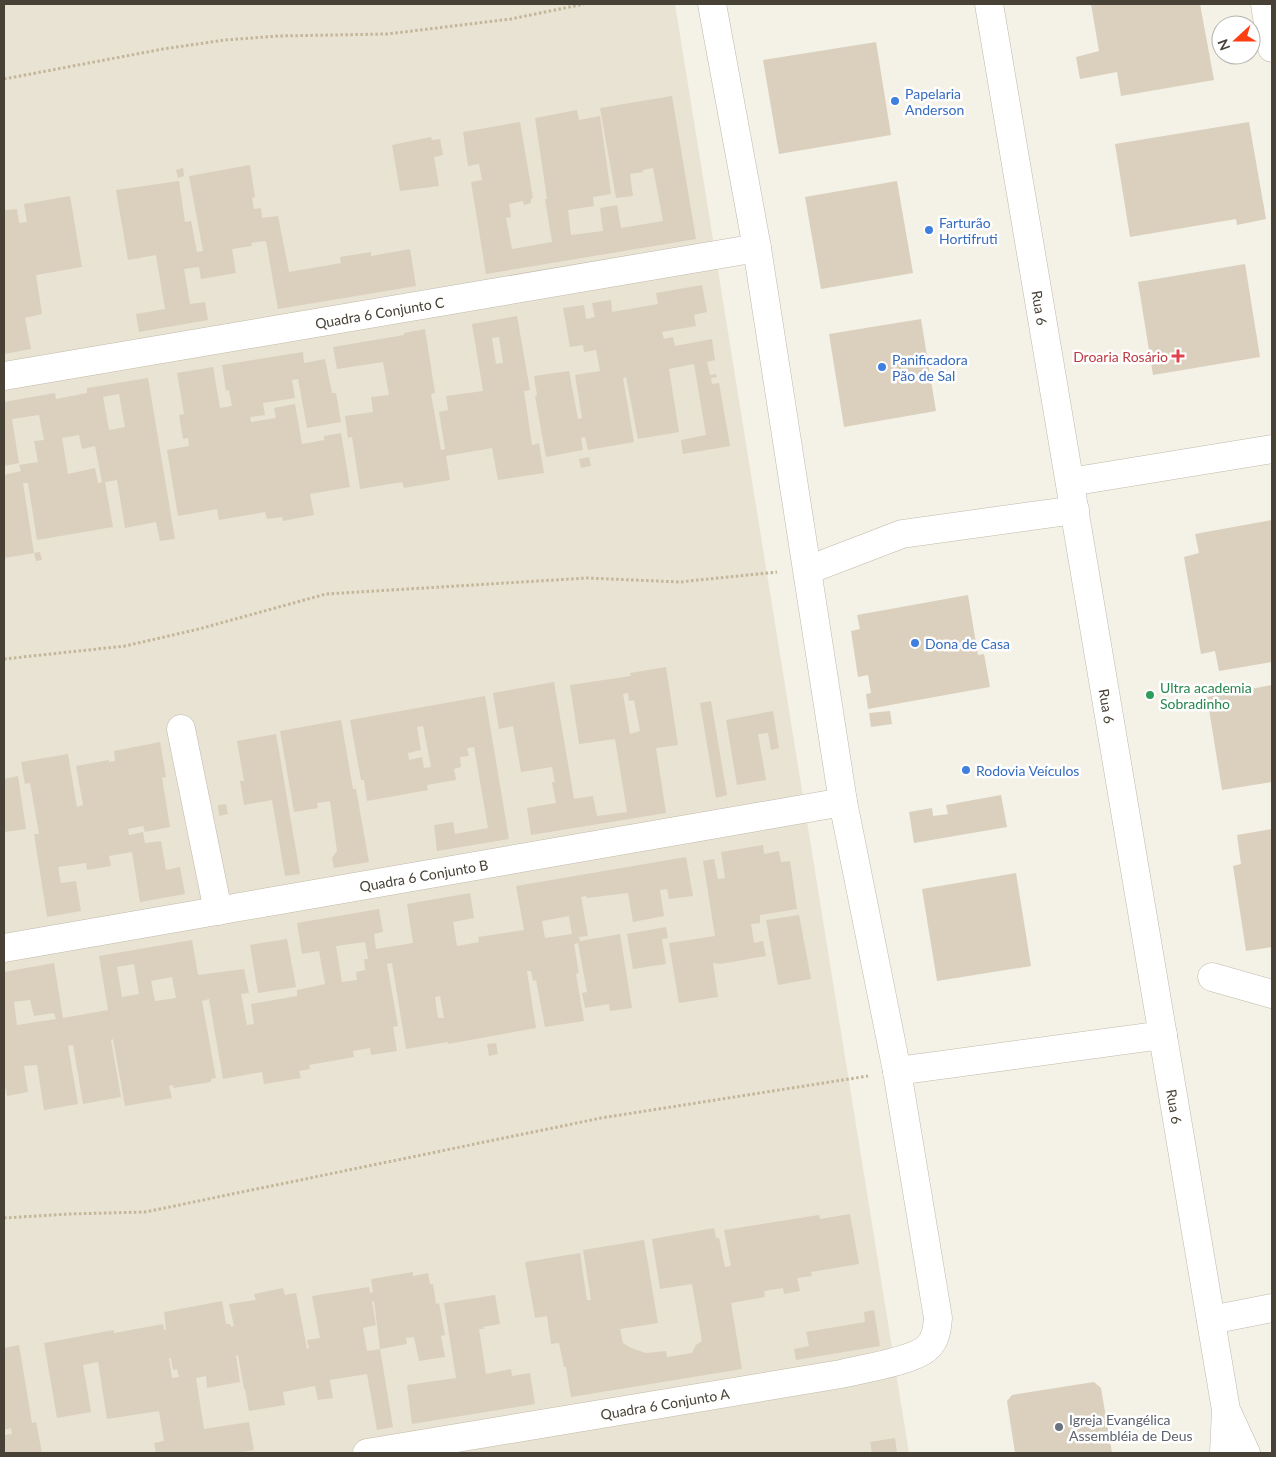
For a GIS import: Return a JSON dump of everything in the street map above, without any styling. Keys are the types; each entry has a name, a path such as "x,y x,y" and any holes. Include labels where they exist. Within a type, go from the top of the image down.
{"street":[{"path":"712,4 757,248 843,802 897,1071 1163,1035"},
{"name":"Rua 6","path":"990,4 1226,1410 1224,1453"},
{"path":"1265,4 1272,48"},
{"name":"Quadra 6 Conjunto C","path":"4,376 757,248"},
{"path":"1070,482 1272,449"},
{"path":"808,570 902,534 1075,510"},
{"path":"181,729 218,911"},
{"name":"Quadra 6 Conjunto B","path":"4,948 843,802"},
{"path":"1212,977 1272,994"},
{"name":"Quadra 6 Conjunto A","path":"367,1453 842,1374 912,1357 928,1348 936,1335 938,1318 897,1071"},
{"path":"1211,1320 1272,1308"},
{"name":"Rua 6","path":"1226,1410 1246,1453"}],"path":[{"path":"4,79 163,49 225,40 278,36 388,34 510,19 584,4"},
{"path":"4,659 125,646 199,629 326,594 587,578 680,582 808,570"},
{"path":"4,1218 145,1212 600,1118 897,1071"}],"shaded area":[{"path":"4,4 675,4 909,1453 4,1453"}],"building":[{"path":"1091,4 1200,4 1214,80 1121,96 1117,72 1080,79 1076,57 1099,51"},
{"path":"876,42 891,135 779,154 763,60"},
{"path":"672,96 696,239 486,274 471,182 482,180 479,164 468,166 463,132 520,122 533,198 531,203 524,205 523,201 509,204 511,217 506,218 512,249 552,242 535,118 577,110 579,120 600,116 611,194 593,197 594,206 568,210 571,235 603,231 600,208 617,205 621,228 663,221 653,168 630,174 633,196 616,198 600,108"},
{"path":"1249,122 1266,219 1237,225 1236,219 1130,237 1115,144"},
{"path":"431,137 432,140 440,139 443,155 434,157 439,186 400,191 392,145"},
{"path":"250,165 255,197 252,198 254,209 261,208 262,218 278,216 289,272 341,263 340,257 371,252 371,256 410,249 416,286 278,309 266,241 251,243 252,246 232,249 236,273 201,279 199,267 184,269 190,304 205,302 208,320 139,332 136,314 165,309 156,255 128,260 116,190 179,181 185,222 191,221 197,252 203,251 189,176"},
{"path":"183,168 184,176 178,178 176,170"},
{"path":"897,181 913,273 821,289 805,197"},
{"path":"70,196 82,267 36,275 42,314 25,318 31,349 4,354 5,210 17,209 19,223 27,222 24,204"},
{"path":"1245,264 1260,357 1153,375 1138,282"},
{"path":"702,285 707,312 694,315 696,326 662,332 664,339 673,337 675,346 712,339 715,360 707,362 710,375 716,374 717,377 711,378 712,384 719,383 730,446 683,454 681,440 706,435 694,364 669,369 679,432 638,439 626,377 623,378 634,442 588,450 585,437 581,438 583,450 546,457 535,396 537,395 534,376 569,371 578,419 582,418 575,375 600,371 596,350 584,352 583,345 570,347 563,308 584,305 586,319 595,317 592,303 611,300 612,312 658,304 656,293"},
{"path":"517,316 530,390 524,391 532,445 539,443 544,473 498,480 492,448 446,456 450,480 404,488 402,482 360,489 352,437 348,438 345,416 373,412 371,397 389,395 383,362 337,369 333,347 404,335 404,333 425,329 435,393 431,394 441,450 445,449 439,412 448,410 446,396 483,391 472,324","holes":["499,337 503,363 496,364 492,338"]},
{"name":"Panificadora Pão de Sal","path":"921,319 936,411 844,427 829,334"},
{"path":"303,352 304,363 325,359 332,393 336,393 341,422 307,428 298,379 292,380 295,398 263,403 265,415 250,417 251,422 276,418 274,408 295,404 302,444 324,440 324,436 341,433 350,487 310,494 314,515 283,521 282,517 267,519 265,512 219,520 217,509 178,516 167,450 189,446 188,438 183,439 179,415 184,414 177,373 213,367 220,408 232,406 229,390 226,391 222,365"},
{"path":"148,378 175,539 160,541 156,522 125,528 117,480 105,482 113,527 37,540 28,483 23,483 34,553 4,558 4,475 21,471 19,465 38,462 34,441 44,440 39,415 12,419 19,463 4,466 4,402 55,393 56,399 87,393 87,388","holes":["119,394 125,427 109,430 103,397","79,435 82,449 95,446 102,482 98,483 95,468 68,474 62,438"]},
{"path":"589,457 591,466 581,468 579,459"},
{"path":"1272,520 1272,662 1219,671 1215,651 1201,654 1184,557 1199,553 1195,534"},
{"path":"40,552 42,560 36,561 34,553"},
{"name":"Dona de Casa","path":"968,595 978,655 984,654 990,687 868,709 866,694 871,693 868,675 858,677 851,631 860,629 857,615"},
{"path":"666,667 678,745 656,748 666,813 531,835 527,808 556,803 552,782 555,782 552,767 521,772 513,726 499,729 493,693 554,682 574,799 593,796 597,816 627,812 615,739 579,744 570,685 631,676 630,673","holes":["628,693 629,701 634,700 640,731 630,734 623,694"]},
{"path":"1272,685 1272,782 1222,790 1207,697"},
{"path":"485,696 509,839 437,851 434,825 453,822 455,834 488,828 474,747 467,748 469,756 460,757 461,767 454,769 456,780 427,785 428,790 367,801 364,780 361,780 350,720","holes":["423,726 431,767 424,768 422,757 409,760 408,753 421,750 417,727"]},
{"path":"711,701 727,795 716,798 700,703"},
{"path":"773,711 779,748 771,750 768,733 758,734 766,780 737,785 726,720"},
{"path":"890,711 892,724 871,727 869,713"},
{"path":"341,720 353,789 356,789 369,862 334,868 332,858 337,851 330,801 317,803 318,808 294,812 280,731"},
{"path":"276,734 300,874 285,876 272,800 244,805 240,781 244,781 237,741"},
{"path":"160,742 166,777 162,778 170,827 145,832 143,826 128,829 129,835 143,832 145,843 161,841 166,870 180,867 185,894 140,902 132,852 109,856 111,866 87,870 86,863 58,867 61,883 76,881 81,911 47,917 34,834 39,834 30,783 25,784 21,762 68,754 77,807 83,805 76,766 109,760 109,762 115,761 114,751"},
{"path":"18,776 26,829 4,832 4,779"},
{"path":"1001,795 1007,827 914,843 909,812 932,808 933,816 948,814 946,805"},
{"path":"226,804 228,814 219,816 218,805"},
{"path":"1272,829 1272,947 1246,951 1233,866 1241,864 1237,835"},
{"path":"763,845 764,854 779,851 781,862 790,861 797,909 760,915 760,923 751,924 754,943 763,941 766,956 720,964 713,963 718,997 679,1003 669,943 715,936 703,861 714,859 718,879 725,878 721,852"},
{"path":"686,857 693,896 669,899 667,889 660,890 664,916 633,922 628,893 587,898 586,896 581,897 588,936 579,937 580,941 620,934 632,1008 610,1011 609,1004 585,1008 582,993 587,992 578,943 574,944 579,973 576,974 584,1021 545,1027 536,980 533,981 531,971 527,971 536,1028 448,1044 448,1042 406,1049 392,963 387,964 398,1026 393,1027 397,1051 371,1055 370,1048 353,1051 354,1057 309,1065 310,1069 299,1071 301,1078 264,1084 262,1072 223,1079 209,999 202,1001 216,1078 211,1079 211,1082 174,1088 173,1085 169,1086 172,1098 125,1106 113,1039 111,1040 121,1097 83,1104 73,1045 68,1046 78,1104 44,1110 37,1065 24,1066 28,1092 7,1096 6,1089 4,1089 4,972 54,963 63,1018 108,1010 99,956 192,940 198,975 244,969 249,993 241,994 247,1025 254,1024 251,1004 297,996 297,990 325,984 319,951 302,954 297,923 379,909 383,932 374,934 376,949 413,943 407,904 470,893 474,918 453,922 457,946 479,942 478,937 524,930 516,886","holes":["569,916 572,934 545,938 542,921","365,942 368,959 364,959 365,970 356,972 357,980 342,982 336,946","134,964 139,994 122,997 117,967","172,977 176,998 155,1001 151,981","440,996 444,1018 438,1018 435,997","30,1000 34,1016 54,1013 56,1019 17,1025 14,1002"]},
{"path":"1016,873 1031,966 937,981 922,889"},
{"path":"799,915 811,979 778,985 766,920"},
{"path":"666,927 668,938 662,939 666,964 633,969 627,934"},
{"path":"287,939 296,987 258,993 250,945"},
{"path":"496,1043 498,1054 489,1056 487,1044"},
{"path":"850,1214 859,1264 811,1272 812,1276 797,1278 800,1291 784,1294 783,1288 764,1291 765,1297 731,1303 742,1369 571,1397 566,1367 564,1367 559,1343 551,1344 547,1316 535,1318 525,1262 580,1253 587,1300 591,1300 583,1250 644,1240 658,1323 620,1329 623,1343 631,1348 646,1353 666,1351 667,1357 692,1353 696,1345 702,1341 692,1284 660,1289 652,1239 714,1228 716,1238 719,1238 725,1267 731,1266 724,1230 819,1215 820,1219"},
{"path":"413,1272 413,1276 428,1273 430,1284 433,1284 436,1304 439,1303 445,1335 441,1336 445,1357 419,1361 414,1337 406,1338 407,1344 380,1349 393,1427 377,1430 367,1374 330,1380 333,1398 318,1400 315,1386 283,1392 285,1405 249,1411 238,1355 236,1356 240,1382 207,1388 206,1376 196,1378 204,1429 249,1422 254,1450 236,1453 156,1453 154,1443 164,1441 159,1411 107,1419 98,1362 83,1365 91,1412 57,1418 44,1343 114,1330 114,1333 163,1324 164,1330 166,1329 164,1312 222,1301 226,1324 230,1324 231,1327 234,1326 229,1304 256,1300 254,1294 283,1288 285,1295 296,1293 307,1349 309,1348 307,1340 320,1338 312,1296 369,1287 370,1293 373,1292 371,1279","holes":["374,1301 380,1349 367,1351 363,1328 376,1325 372,1302","169,1358 171,1358 173,1370 177,1369 179,1377 172,1378"]},
{"path":"495,1295 500,1324 479,1329 486,1374 511,1369 512,1376 530,1373 535,1404 412,1424 407,1385 456,1378 444,1303"},
{"path":"874,1310 880,1346 796,1360 794,1349 809,1346 806,1332 865,1322 864,1312"},
{"path":"19,1345 32,1423 36,1422 42,1453 4,1453 4,1435 12,1434 11,1428 4,1430 4,1348"},
{"name":"Igreja Evangélica Assembléia de Deus","path":"1094,1382 1101,1388 1112,1453 1015,1453 1007,1401 1012,1395"},
{"path":"895,1438 897,1453 872,1453 870,1442"}],"place":[{"name":"Papelaria Anderson","path":"895,101"},
{"name":"Farturão Hortifruti","path":"929,230"},
{"name":"Droaria Rosário","path":"1178,356"},
{"name":"Panificadora Pão de Sal","path":"882,367"},
{"name":"Dona de Casa","path":"915,643"},
{"name":"Ultra academia Sobradinho","path":"1150,695"},
{"name":"Rodovia Veículos","path":"966,770"},
{"name":"Igreja Evangélica Assembléia de Deus","path":"1059,1427"}]}
